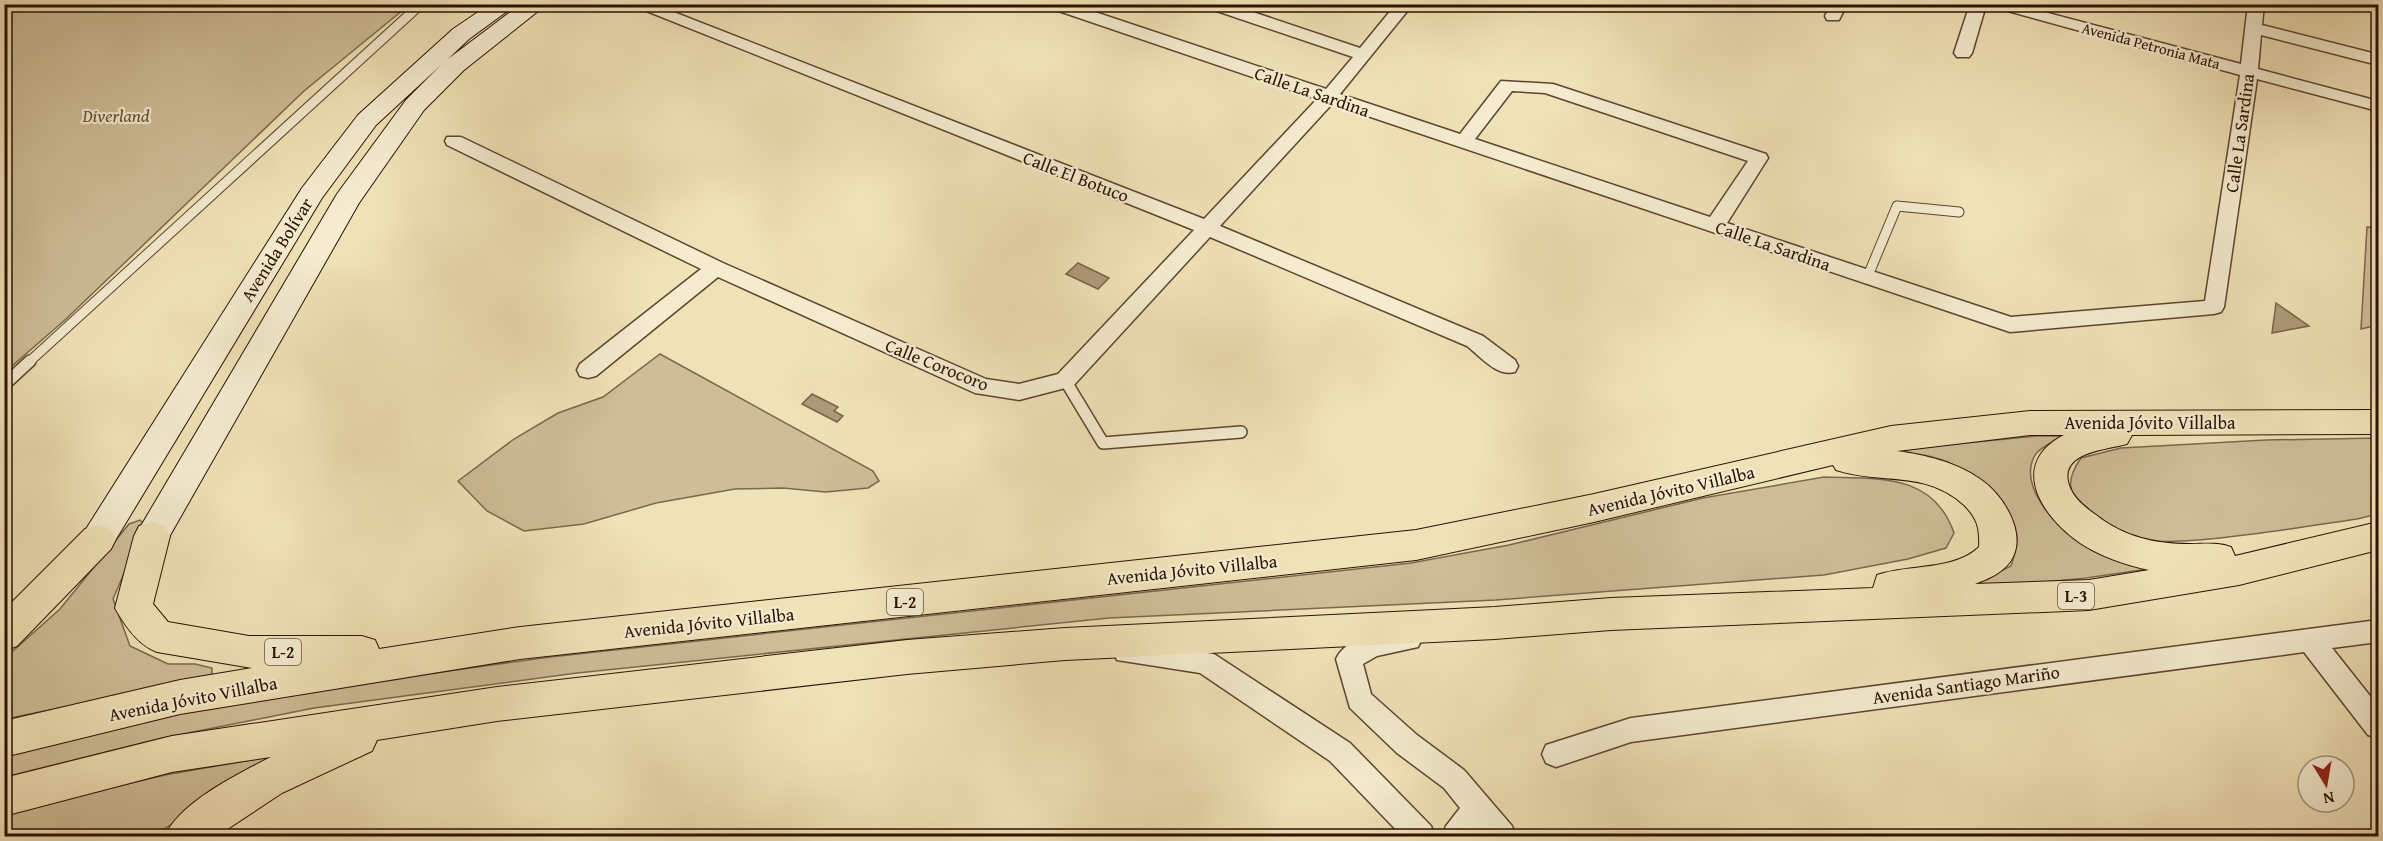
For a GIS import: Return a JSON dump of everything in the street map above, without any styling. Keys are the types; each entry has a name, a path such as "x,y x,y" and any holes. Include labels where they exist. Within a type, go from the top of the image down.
{"main road":[{"name":"Avenida Jóvito Villalba","path":"4,739 180,697 520,643 1416,545 1891,439 2030,423 2379,422"},
{"path":"2248,423 2110,436 2080,443 2058,453 2048,471 2051,489 2060,505 2076,522 2121,547 2148,554 2201,559 2362,541"},
{"path":"4,796 172,754 509,703 907,657 1065,644 1767,608 1974,571 1989,563 1997,552 1996,522 1970,490 1950,478 1894,462 1805,460"},
{"name":"L-2","path":"152,537 134,608 157,636 249,652 351,652 520,643"},
{"path":"4,635 98,539"},
{"name":"L-3","path":"1767,608 2089,595 2239,570 2362,541"},
{"path":"186,837 248,791 295,764 415,717"}],"street":[{"name":"Avenida Bolívar","path":"98,539 311,194 367,120 461,34 506,4"},
{"name":"Avenida Bolívar","path":"152,537 353,190 415,105 455,64 537,4"},
{"name":"Calle El Botuco","path":"637,4 1207,228 1475,341 1507,366"},
{"name":"Calle La Sardina","path":"1053,4 2010,325 2214,307 2249,72 2256,4"},
{"path":"1211,4 1364,55"},
{"path":"1065,380 1329,98 1405,4"},
{"path":"1963,52 1978,4"},
{"name":"Avenida Petronia Mata","path":"1993,4 2379,106"},
{"path":"2253,28 2370,58"},
{"path":"1463,142 1507,85 1522,84 1547,88 1759,159 1714,227"},
{"name":"Calle Corocoro","path":"453,141 716,268 983,387 1019,392 1065,380"},
{"path":"588,370 716,268"},
{"path":"1495,623 1372,646 1349,659 1359,700 1407,744 1454,779 1502,837"},
{"name":"Avenida Santiago Mariño","path":"1556,754 1631,730 2379,632"},
{"path":"2310,640 2379,726"},
{"path":"1065,644 1205,662 1340,752 1420,837"},
{"path":"1456,837 1478,807"}],"lane":[{"path":"4,384 421,4"},
{"path":"1867,278 1897,206 1959,212"},
{"path":"1065,380 1103,443 1241,432"}],"green space":[{"name":"Diverland","path":"5,4 409,5 304,91 66,319 5,372"},
{"path":"2367,227 2378,228 2378,325 2361,329"},
{"path":"660,354 873,471 879,481 868,488 826,492 783,488 735,489 656,503 584,524 524,531 487,511 458,481 514,439 558,413 603,397"},
{"path":"2037,436 2063,436 2036,454 2030,472 2033,487 2041,502 2065,531 2107,557 2162,567 2086,578 1963,590 2011,566 2015,549 2015,532 2010,517 2002,503 1991,491 1963,470 1935,458 1894,450"},
{"path":"2378,438 2378,514 2357,519 2238,536 2145,541 2128,537 2113,528 2081,505 2072,493 2071,480 2081,458 2121,448 2266,440"},
{"path":"1824,477 1883,480 1918,489 1932,499 1945,513 1954,533 1946,548 1908,559 1824,575 1496,600 1109,618 577,673 314,708 158,739 5,777 4,755 175,712 317,689 550,657 1411,563 1509,545 1703,498"},
{"path":"140,520 145,525 113,599 130,646 168,664 195,664 212,668 212,674 204,679 5,719 5,658 60,609 129,524"},
{"path":"291,753 212,797 154,836 5,836 5,813 165,775"}],"shaded area":[{"path":"1078,263 1109,278 1098,289 1066,274"},
{"path":"2276,303 2309,326 2272,333"},
{"path":"812,394 838,407 834,411 843,416 837,422 802,404"}]}
